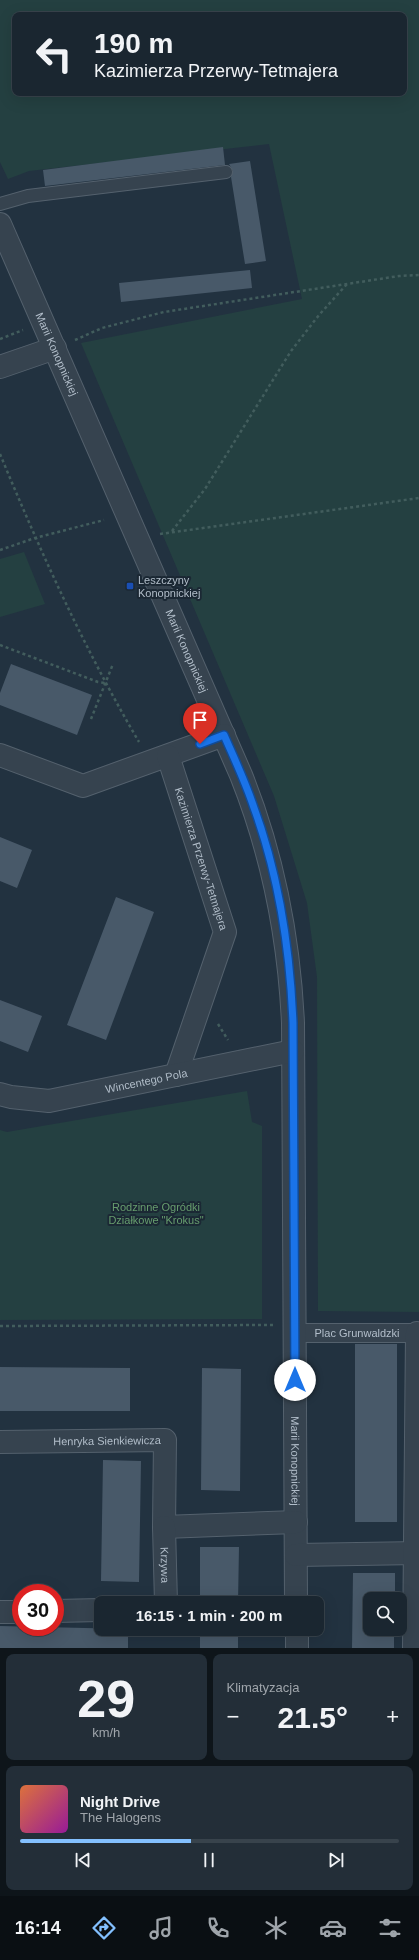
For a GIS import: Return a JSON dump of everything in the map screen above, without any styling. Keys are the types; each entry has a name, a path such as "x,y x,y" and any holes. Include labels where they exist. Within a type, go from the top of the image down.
{"street":[{"name":"Marii Konopnickiej","path":"0,224 224,735 253,806 276,883 287,938 291,979 294,1051 286,1329 296,1522 296,1596"},
{"path":"0,367 55,348"},
{"path":"0,755 84,786 224,735"},
{"name":"Kazimierza Przerwy-Tetmajera","path":"168,756 225,932 176,1075"},
{"name":"Wincentego Pola","path":"0,1094 11,1097 49,1101 294,1051"},
{"name":"Plac Grunwaldzki","path":"286,1329 418,1333"},
{"path":"414,1648 417,1553 418,1333"},
{"name":"Henryka Sienkiewicza","path":"0,1442 165,1440 164,1527"},
{"path":"164,1527 296,1522"},
{"name":"Krzywa","path":"164,1527 166,1596"},
{"path":"296,1555 417,1553"},
{"path":"64,1611 94,1610"},
{"path":"0,1612 12,1612"},
{"path":"296,1636 297,1648"}],"lane":[{"path":"0,204 28,196 226,172"}],"path":[{"path":"55,348 102,328 164,312 399,276 419,275"},
{"path":"172,531 205,489 291,351 319,315 348,284"},
{"path":"0,340 25,330"},
{"path":"0,454 35,538 105,683 141,745"},
{"path":"138,540 172,531 419,498"},
{"path":"0,550 35,538 109,519"},
{"path":"0,645 98,682 105,683"},
{"path":"91,719 113,664"},
{"path":"0,1326 286,1329"}],"green space":[{"path":"0,0 419,0 419,1312 318,1311 317,977 307,903 274,796 81,343 302,299 269,144 29,171 8,179 0,162"},
{"path":"24,552 45,604 0,617 0,559"},
{"name":"Rodzinne Ogródki Działkowe \"Krokus\"","path":"247,1091 252,1122 262,1126 262,1319 0,1320 0,1130 7,1132"}],"building":[{"path":"223,147 225,165 45,186 43,170"},
{"path":"250,161 266,261 245,264 231,177 233,171 229,164"},
{"path":"250,270 252,288 121,302 119,283"},
{"path":"11,664 92,695 77,735 0,705 0,693"},
{"path":"0,837 32,850 17,888 0,881"},
{"path":"116,897 154,912 106,1040 67,1025"},
{"path":"0,1000 42,1016 28,1052 0,1041"},
{"path":"355,1344 397,1344 397,1522 355,1522"},
{"path":"0,1367 130,1368 130,1411 0,1411"},
{"path":"202,1368 241,1369 240,1491 201,1490"},
{"path":"103,1460 141,1461 139,1582 101,1581"},
{"path":"200,1547 239,1547 238,1596 200,1596"},
{"path":"353,1573 395,1573 395,1592 363,1592 363,1636 394,1636 394,1648 352,1648"},
{"path":"0,1626 12,1626 12,1636 64,1636 64,1628 94,1628 94,1636 128,1636 128,1648 0,1648"},
{"path":"200,1636 238,1636 238,1648 200,1648"}],"place":[{"name":"Leszczyny Konopnickiej","path":"130,586"}],"route":[{"path":"200,744 224,735 253,806 266,844 276,883 287,938 293,1023 295,1380"}]}
